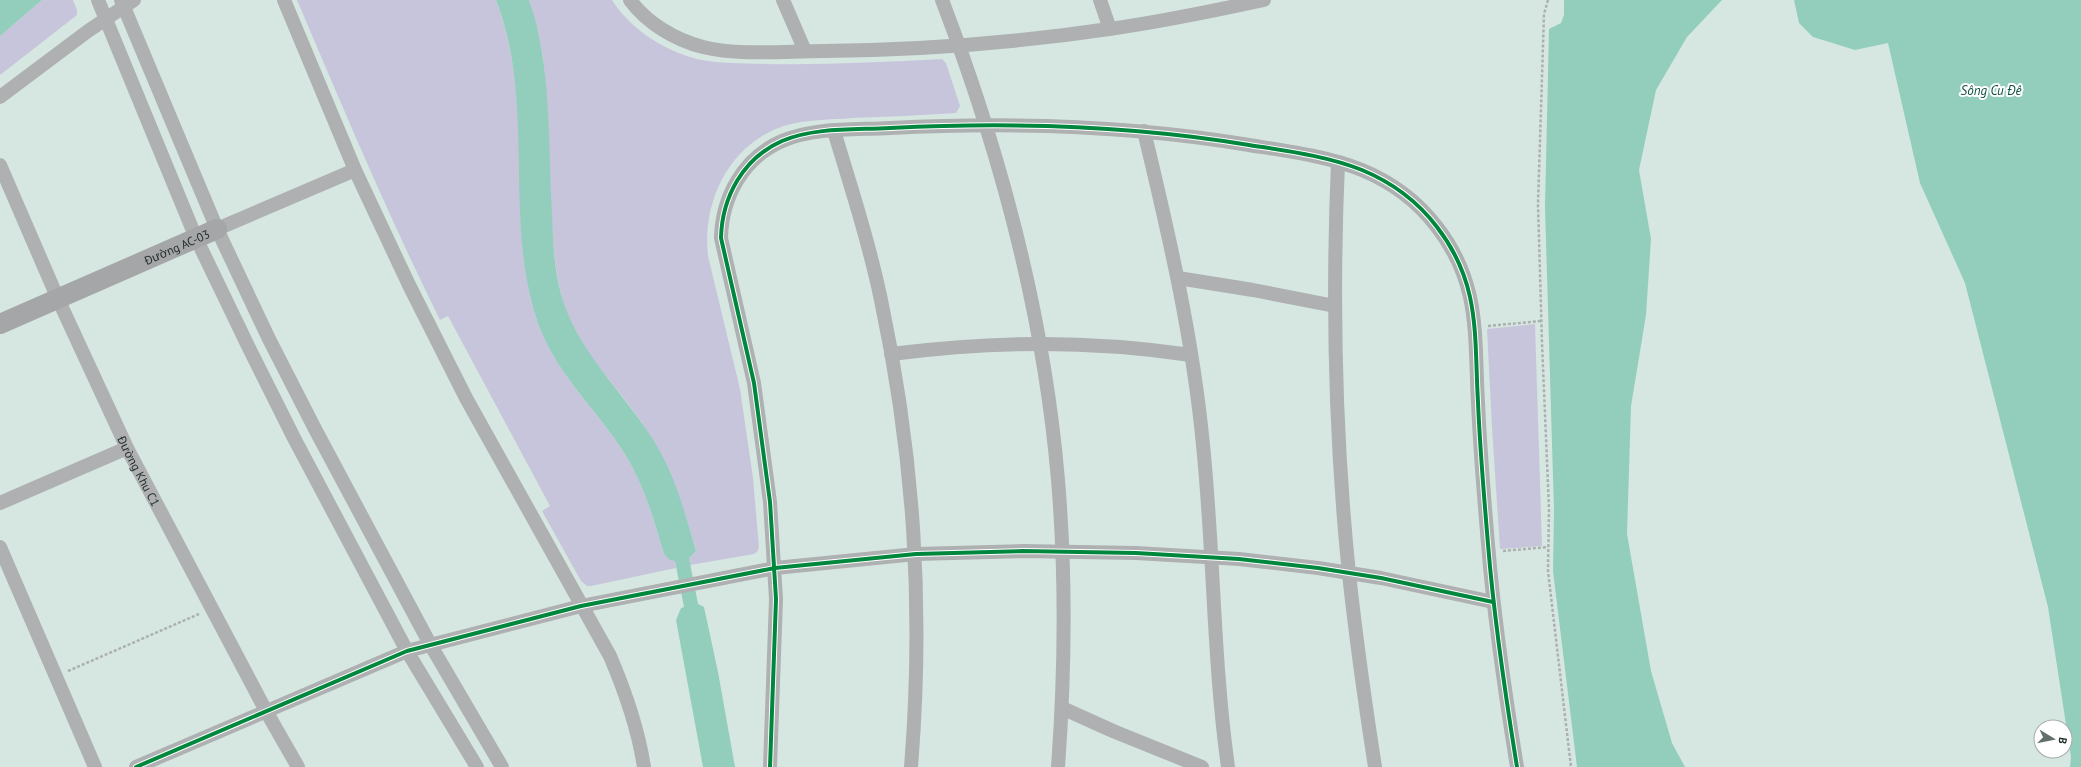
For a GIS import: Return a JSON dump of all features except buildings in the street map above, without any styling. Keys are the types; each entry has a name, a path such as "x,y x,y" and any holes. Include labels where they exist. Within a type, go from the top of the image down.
{"street":[{"path":"98,0 196,238 294,438 407,651 477,767"},
{"path":"284,0 355,170 408,285 466,398 606,649 620,679 634,720 644,767"},
{"path":"630,0 646,17 659,27 692,43 720,49 805,51 959,46 1110,29 1264,0"},
{"path":"783,0 805,51"},
{"path":"942,0 986,124 1017,238 1039,343 1054,444 1062,550 1062,708 1058,767"},
{"path":"1100,0 1110,29"},
{"path":"0,97 126,2 216,229 315,429 430,644 502,767"},
{"path":"770,767 776,637 775,568 768,482 759,412 747,353 725,265 721,238 721,225 728,198 734,185 750,164 780,142 793,137 834,131 986,124 1065,126 1144,132 1238,143 1338,162 1361,170 1382,180 1414,203 1444,236 1466,278 1476,331 1480,439 1493,602 1517,767"},
{"path":"834,131 881,298 892,354 908,458 916,554 916,676 911,767"},
{"path":"1144,132 1178,278 1191,354 1203,444 1218,682 1228,767"},
{"path":"1338,162 1335,306 1338,434 1349,573 1374,767"},
{"name":"Đường Khu C1","path":"0,165 58,299 127,448 266,712 298,767"},
{"name":"Đường AC-03","path":"0,324 355,170"},
{"path":"1178,278 1253,290 1335,306"},
{"path":"892,354 953,348 1039,343 1097,344 1191,354"},
{"path":"0,503 127,448"},
{"path":"0,547 95,767"},
{"path":"136,767 407,651 581,606 670,587 775,568 916,554 1062,550 1210,557 1349,573 1413,584 1493,602"},
{"path":"1062,708 1120,734 1202,767"}],"path":[{"path":"1548,0 1544,14 1538,204 1541,321 1549,509 1548,579 1571,767"},
{"path":"1484,327 1541,321"},
{"path":"1497,552 1548,548"},
{"path":"67,671 199,614"}],"shaded area":[{"path":"42,0 73,0 77,10 77,15 0,75 0,36"},
{"path":"297,0 496,0 511,53 515,80 520,136 524,242 529,288 534,311 541,331 560,367 609,431 629,461 647,500 664,554 675,561 676,568 591,586 587,586 581,581 542,511 550,506 448,316 440,320 384,201"},
{"path":"529,0 612,0 628,20 649,37 673,50 706,61 723,63 811,64 942,59 946,63 960,106 956,113 818,120 784,126 765,134 748,146 734,161 723,177 715,195 707,235 708,256 740,389 753,478 759,547 757,552 754,554 690,565 689,558 696,551 686,517 668,469 652,438 633,410 583,345 568,316 563,302 557,274 554,245 543,57"},
{"path":"1535,324 1542,546 1500,549 1487,329"}],"water":[{"path":"0,0 42,0 0,36"},
{"path":"496,0 529,0 542,51 548,105 553,244 561,294 568,315 589,353 654,441 668,467 679,494 696,551 689,558 698,604 704,607 718,672 735,767 703,767 676,620 681,608 684,607 675,561 670,560 664,554 647,500 629,461 609,431 560,367 541,331 534,311 526,273 521,234 518,116 514,77 508,38"},
{"path":"1564,0 1722,0 1687,37 1656,90 1639,170 1651,239 1646,315 1631,406 1627,534 1651,671 1672,743 1685,767 1577,767 1553,571 1554,511 1545,207 1549,29 1561,23 1564,15"},
{"name":"Sông Cu Đê","path":"1794,0 2081,0 2081,767 2070,767 2071,759 2073,759 2073,719 2065,719 2048,607 1965,283 1920,183 1888,43 1855,50 1813,37 1799,23"}],"cycle path":[{"path":"770,767 776,599 770,502 754,383 721,238 725,208 737,180 746,168 768,148 782,141 808,133 821,131 980,125 1025,125 1115,129 1204,138 1307,154 1349,165 1383,180 1413,201 1430,218 1451,248 1461,269 1468,290 1472,311 1475,332 1481,456 1490,572 1500,656 1517,767"},
{"path":"136,767 407,651 581,606 775,568 916,554 1023,551 1136,553 1239,559 1318,568 1381,578 1493,602"}]}
